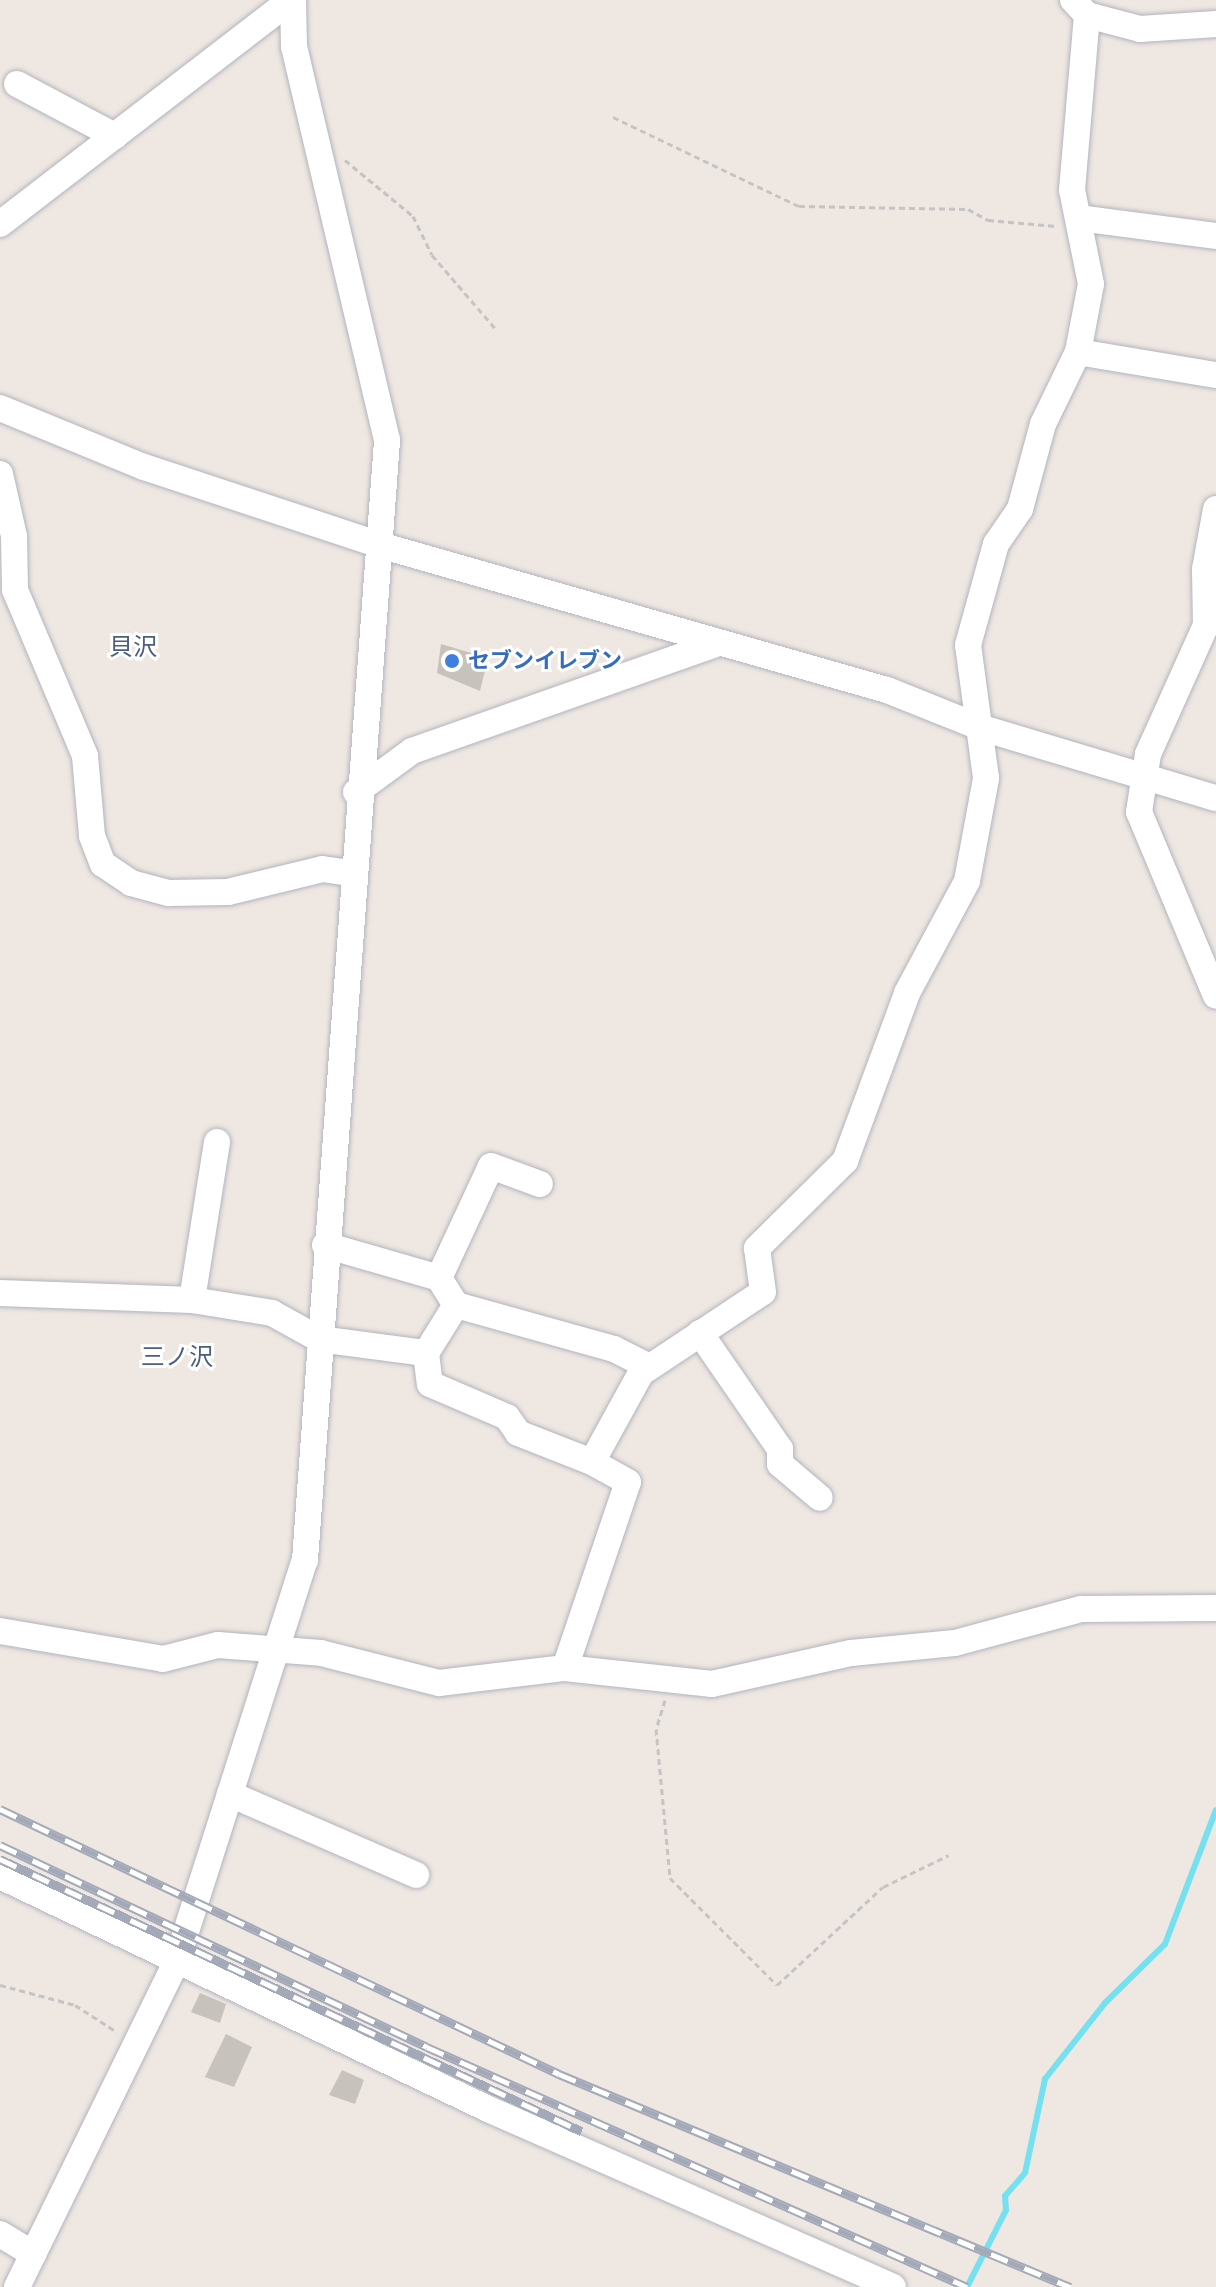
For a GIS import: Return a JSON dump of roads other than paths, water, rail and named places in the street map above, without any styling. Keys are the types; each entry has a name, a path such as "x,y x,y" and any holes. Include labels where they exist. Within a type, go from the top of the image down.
{"street":[{"path":"0,224 292,0"},
{"path":"17,2287 138,2046 177,1960 305,1560 350,873 383,546 387,440 294,47 292,0"},
{"path":"592,1462 649,1367 763,1292 757,1248 845,1161 881,1080 907,993 967,881 986,778 982,728 968,645 980,589 996,544 1020,509 1043,424 1078,352 1091,284 1072,190 1080,5 1140,29 1216,24"},
{"path":"17,84 115,136"},
{"path":"1080,223 1216,236"},
{"path":"1078,352 1216,375"},
{"path":"0,408 144,467 383,546 713,645 887,690 982,728 1216,798"},
{"path":"0,474 14,536 15,590 85,756 92,836 103,864 131,883 169,893 228,892 322,869 350,873"},
{"path":"1216,509 1205,569 1206,625 1142,775 1139,812 1216,996"},
{"path":"356,792 412,751 713,645"},
{"path":"192,1300 217,1142"},
{"path":"439,1278 491,1166 540,1184"},
{"path":"325,1245 439,1278 456,1305 614,1349 649,1367"},
{"path":"0,1293 192,1300 272,1313 319,1339 426,1353"},
{"path":"456,1305 426,1353 430,1384 507,1417 518,1433 592,1462 628,1482 565,1668"},
{"path":"700,1333 780,1449 780,1464 820,1498"},
{"path":"0,1631 163,1659 218,1645 275,1652 321,1653 439,1683 565,1668 712,1684 851,1653 955,1643 1081,1609 1216,1608"},
{"path":"230,1794 416,1875"},
{"path":"0,1876 488,2109 893,2287"},
{"path":"0,2234 33,2254"}],"waterway":[{"path":"967,2287 1006,2210 1005,2196 1025,2173 1045,2079 1105,2003 1165,1944 1216,1810"}],"railway":[{"path":"0,1809 559,2074 1070,2287"},
{"path":"0,1845 427,2047 967,2287"},
{"path":"0,1859 581,2131"}],"place":[{"name":"セブンイレブン","path":"452,661"}],"district":[{"name":"貝沢","path":"133,647"},
{"name":"三ノ沢","path":"177,1357"}]}
